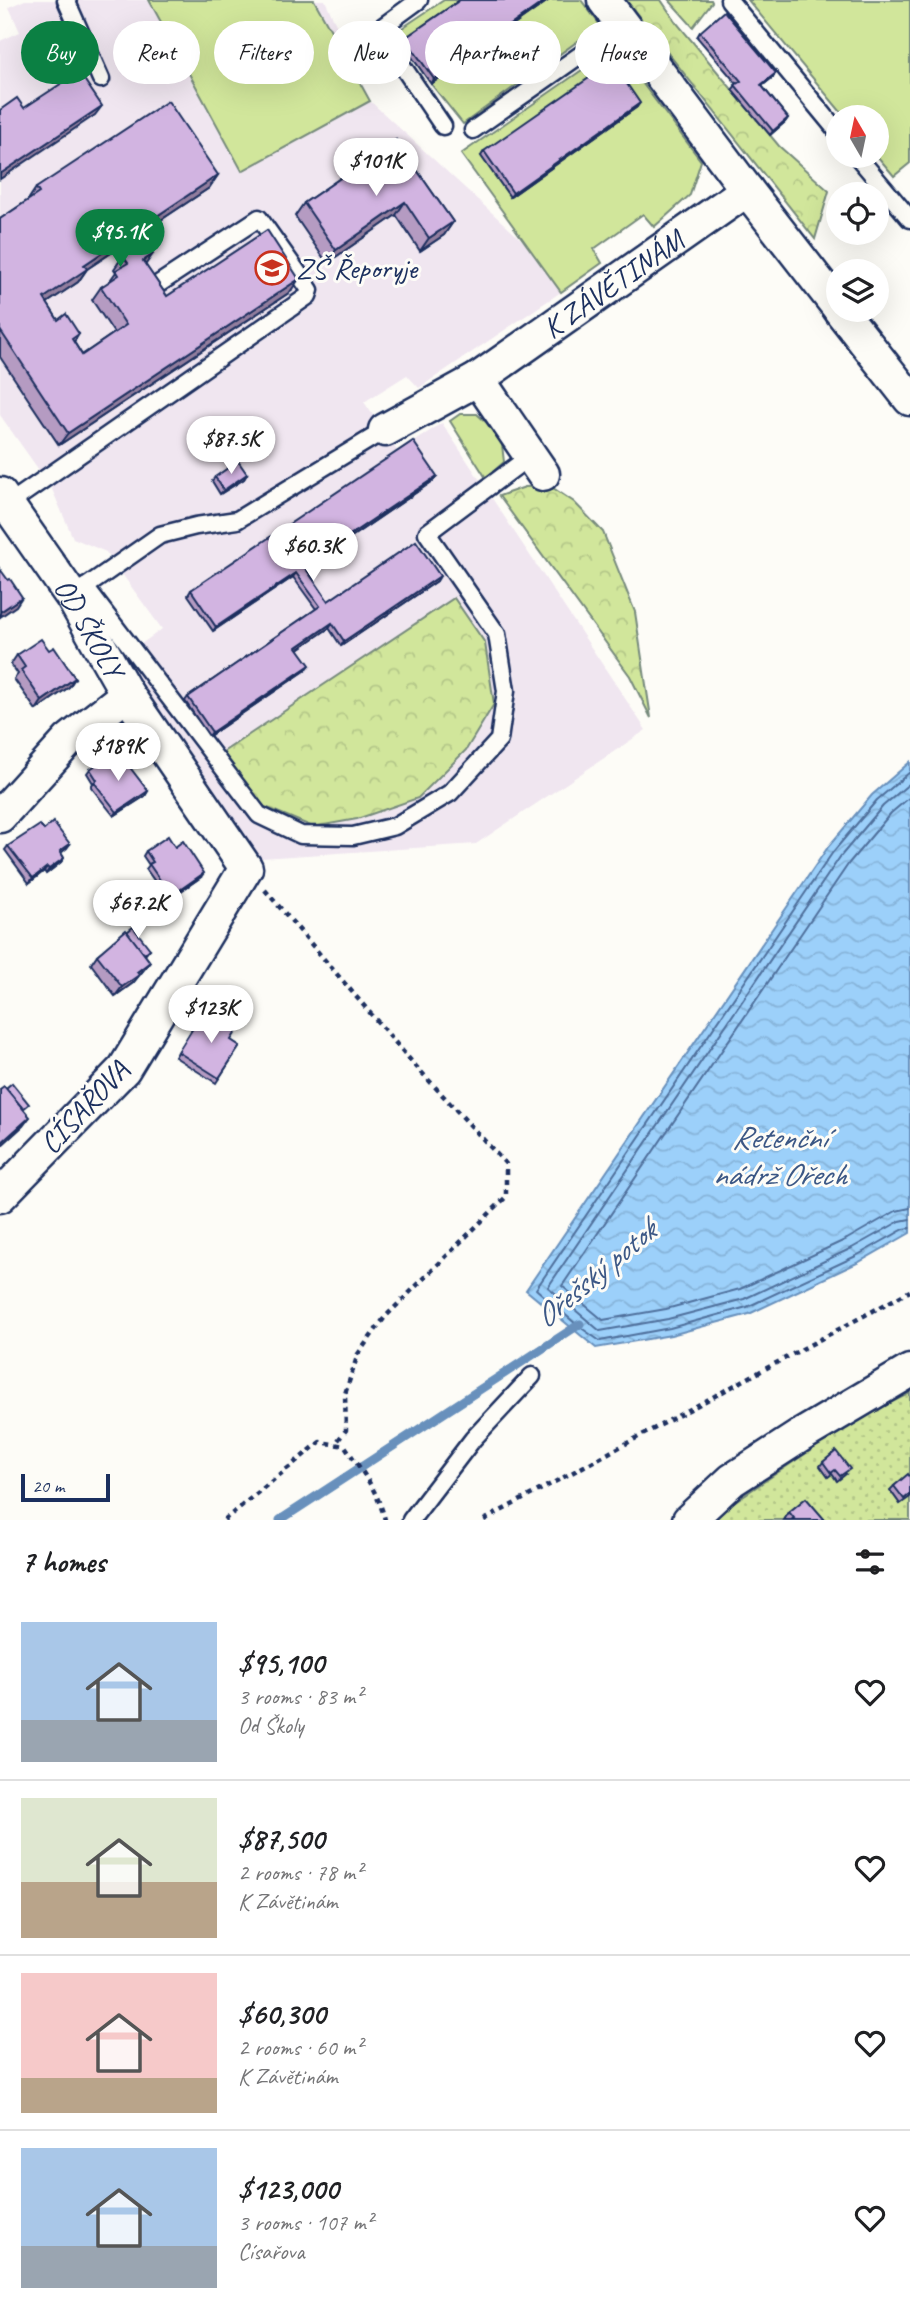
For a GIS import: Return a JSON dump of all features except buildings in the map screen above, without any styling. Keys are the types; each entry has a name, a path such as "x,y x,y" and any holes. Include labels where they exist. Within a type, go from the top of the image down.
{"street":[{"path":"604,0 620,21"},
{"path":"667,84 826,291"},
{"name":"K ZÁVĚTINÁM","path":"385,430 478,379 747,190"},
{"path":"850,322 910,399"},
{"path":"478,379 536,465"},
{"name":"OD ŠKOLY","path":"2,503 79,592 127,694 246,868"},
{"path":"0,817 69,740 127,694"},
{"name":"CÍSAŘOVA","path":"0,1196 124,1069 246,868"},
{"path":"689,1520 732,1480 910,1371"}],"lane":[{"path":"66,0 101,79"},
{"path":"729,0 826,117"},
{"path":"410,3 378,30 443,126"},
{"path":"473,130 575,59"},
{"path":"867,168 910,219"},
{"path":"2,503 308,296 310,290 259,218 160,284"},
{"name":"K ZÁVĚTINÁM","path":"79,592 160,535 237,520 385,430"},
{"path":"79,592 259,816 301,835 353,836 395,826 450,793 499,740 506,691 497,634 426,533 536,465"},
{"path":"411,1520 473,1439 532,1376"}],"path":[{"path":"246,868 412,1062 506,1164 506,1197 385,1317 358,1354 345,1394 346,1430 335,1444"},
{"path":"484,1520 910,1291"},
{"path":"224,1520 320,1441 345,1446 372,1485 385,1520"}],"shaded area":[{"path":"25,0 325,0 334,21 328,21 328,84 362,84 370,101 526,244 561,292 419,388 407,375 364,402 398,452 442,423 646,730 476,844 261,858 123,657 162,629 106,552 73,538 51,487 0,415 0,41 20,32 9,7"}],"green space":[{"path":"149,0 314,0 328,25 328,84 361,84 370,101 242,171 195,84 200,84 200,21 160,21"},
{"path":"444,0 463,0 433,21 425,21 425,27 411,37 411,22"},
{"path":"549,0 581,0 597,21 575,21 575,43 561,53 561,21 520,21"},
{"path":"626,0 661,0 676,22 779,146 826,188 826,201 815,239 670,56 670,21 643,21"},
{"path":"669,0 711,0 712,2 693,27"},
{"path":"748,0 910,0 910,163 894,176 887,168 889,105 835,105"},
{"path":"575,75 575,84 643,84 701,161 690,195 654,227 643,214 594,249 602,263 561,292 461,154","holes":["637,107 510,197 481,156"]},
{"path":"431,84 518,84 463,124"},
{"path":"460,414 477,414 501,436 504,462 486,478 450,421"},
{"path":"550,486 574,502 603,532 635,612 651,718 630,676 499,496 525,487"},
{"path":"454,598 485,643 494,704 466,750 418,798 357,819 313,827 258,804 223,752"},
{"path":"910,1393 910,1520 707,1520 854,1421"}],"water":[{"name":"Retenční nádrž Ořech","path":"910,762 910,1233 859,1262 749,1314 671,1335 596,1348 526,1290 828,847 872,795"}],"waterway":[{"name":"Ořešský potok","path":"280,1520 580,1324"}],"place":[{"name":"ZŠ Řeporyje","path":"272,268"}]}
